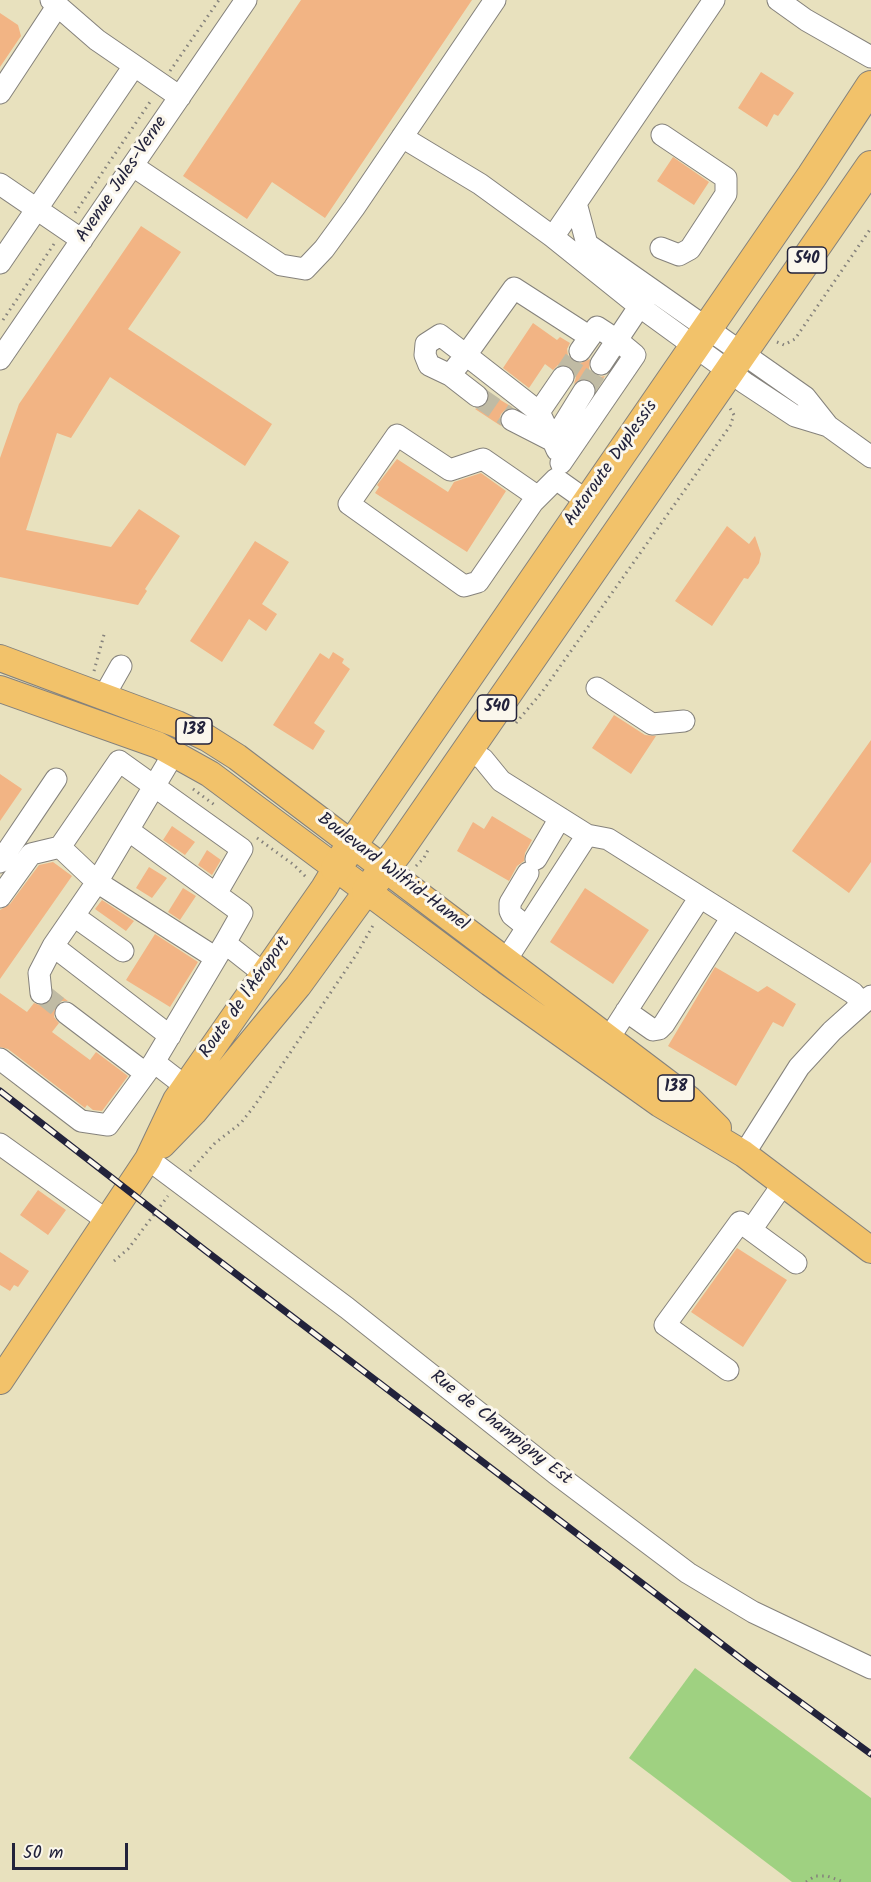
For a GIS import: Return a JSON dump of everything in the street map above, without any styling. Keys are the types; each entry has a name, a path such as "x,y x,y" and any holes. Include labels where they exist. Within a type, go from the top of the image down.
{"highway":[{"name":"Autoroute Duplessis","path":"353,843 837,139 871,86"},
{"name":"540","path":"385,867 871,166"},
{"name":"Route de l'Aéroport","path":"336,868 353,843"},
{"name":"Route de l'Aéroport","path":"367,891 385,867"}],"main road":[{"name":"Boulevard Wilfrid-Hamel","path":"6,659 161,717 207,738 237,757 689,1099 744,1154"},
{"name":"Boulevard Wilfrid-Hamel","path":"0,688 124,732 174,753 210,774 660,1104 744,1154 871,1250"},
{"name":"Route de l'Aéroport","path":"0,1381 148,1159 185,1086 336,868"},
{"name":"Route de l'Aéroport","path":"148,1159 215,1089 298,986 367,891"}],"street":[{"name":"Avenue Jules-Verne","path":"0,360 246,0"},
{"path":"133,166 281,265 305,269 324,249 495,0"},
{"path":"556,231 714,0"},
{"path":"778,0 806,20 871,57"},
{"path":"0,93 55,2 98,40 180,96"},
{"path":"0,263 134,66"},
{"path":"661,248 679,255 690,249 726,194 726,178 662,135"},
{"path":"402,137 556,231 735,362 805,397 828,426 871,457"},
{"path":"0,184 82,240"},
{"path":"576,203 587,244"},
{"path":"556,231 587,244 645,297"},
{"path":"450,375 514,288 585,344 597,327 635,356 559,471 478,582 464,586 349,504 397,435 450,470 483,459 538,498"},
{"path":"601,364 645,297"},
{"path":"477,396 450,375 429,364 424,355 426,344 440,335 539,412 553,441 559,471 587,501"},
{"path":"539,412 563,377"},
{"path":"553,441 584,391"},
{"path":"512,420 553,441"},
{"path":"97,693 121,666"},
{"path":"597,688 652,724 684,721"},
{"path":"468,750 483,759 501,781 587,835 608,839 853,993 867,999 832,1031 799,1067 744,1154"},
{"path":"41,993 39,973 53,946 97,882 174,753"},
{"path":"0,897 31,854 60,847 119,761 242,849 216,894"},
{"path":"0,862 56,779"},
{"path":"527,927 512,915 510,903 560,818"},
{"path":"0,1059 81,1121 108,1125 150,1068 221,951 242,913 128,830"},
{"path":"506,960 587,835"},
{"path":"60,847 97,882 263,973"},
{"path":"609,1038 700,897"},
{"path":"74,915 123,951"},
{"path":"626,1011 653,1030 659,1029 732,917"},
{"path":"53,946 170,1036"},
{"path":"66,1013 150,1068 185,1086"},
{"path":"0,1144 106,1220"},
{"name":"Rue de Champigny Est","path":"148,1159 347,1308 555,1473 688,1573 753,1612 871,1668"},
{"path":"751,1230 783,1184"},
{"path":"728,1370 665,1325 740,1222 796,1263"}],"path":[{"path":"167,76 219,0"},
{"path":"70,220 155,94"},
{"path":"772,346 776,341 784,345 795,339 871,228"},
{"path":"0,324 58,236"},
{"path":"510,729 542,692 730,426 734,415 729,407 732,402"},
{"path":"97,693 105,631"},
{"path":"114,1261 128,1249 210,1148 241,1123 248,1114 374,925"},
{"path":"806,1882 815,1876 827,1876 844,1882"}],"green space":[{"path":"695,1668 871,1798 871,1882 792,1882 629,1758"}],"building":[{"path":"301,0 472,0 325,218 272,182 247,219 183,176"},
{"path":"0,13 18,25 21,36 0,67"},
{"path":"761,72 794,93 778,116 774,114 767,127 738,108"},
{"path":"673,157 709,182 694,205 657,181"},
{"path":"141,226 181,252 128,329 272,424 245,466 110,377 71,438 57,433 26,530 111,547 139,509 180,536 145,589 147,591 138,605 0,577 0,458 19,404"},
{"path":"533,323 557,340 560,337 570,343 567,349 568,356 573,362 579,364 590,359 589,369 593,374 600,377 605,376 596,389 591,381 585,378 574,384 576,377 574,371 565,364 558,365 553,370 545,364 529,388 503,368"},
{"path":"489,393 512,407 501,414 499,420 501,426 475,409 487,404"},
{"path":"397,459 448,492 454,482 481,473 506,491 467,552 375,493 379,487 377,485"},
{"path":"727,526 749,544 755,536 761,554 759,563 748,579 744,578 712,626 675,601"},
{"path":"255,541 289,562 262,604 277,614 266,631 249,619 222,662 190,641"},
{"path":"333,652 344,659 342,663 350,669 314,723 325,731 313,750 273,725 320,653 329,659"},
{"path":"614,715 645,735 656,736 631,774 592,748"},
{"path":"871,740 871,862 849,893 792,851"},
{"path":"0,774 22,789 0,821"},
{"path":"492,816 532,840 525,853 524,861 517,866 509,881 457,851 473,822 484,829"},
{"path":"172,826 195,842 185,855 163,840"},
{"path":"207,850 221,860 212,875 198,865"},
{"path":"53,862 72,876 0,979 0,910 10,904 39,865"},
{"path":"149,867 167,878 152,898 136,888"},
{"path":"183,888 196,896 180,920 168,912"},
{"path":"585,888 649,930 613,984 550,942"},
{"path":"102,900 134,921 126,931 95,909"},
{"path":"155,934 198,962 170,1007 126,980"},
{"path":"715,967 758,992 767,986 796,1004 783,1027 773,1022 736,1086 668,1046"},
{"path":"53,990 68,1001 62,1001 56,1006 54,1017 59,1023 52,1032 90,1060 96,1052 128,1076 102,1111 93,1110 87,1105 85,1108 8,1049 0,1047 0,993 27,1012 34,1003 42,1006 49,1003 53,998"},
{"path":"38,1190 66,1210 48,1235 20,1215"},
{"path":"737,1248 787,1280 743,1347 691,1312"},
{"path":"0,1252 29,1271 18,1287 14,1285 10,1291 0,1285"}],"tunnel":[{"path":"563,377 580,351"},
{"path":"584,391 601,364"},
{"path":"477,396 512,420"},
{"path":"41,993 66,1013"}],"railway":[{"path":"0,1091 748,1664 871,1754"}]}
